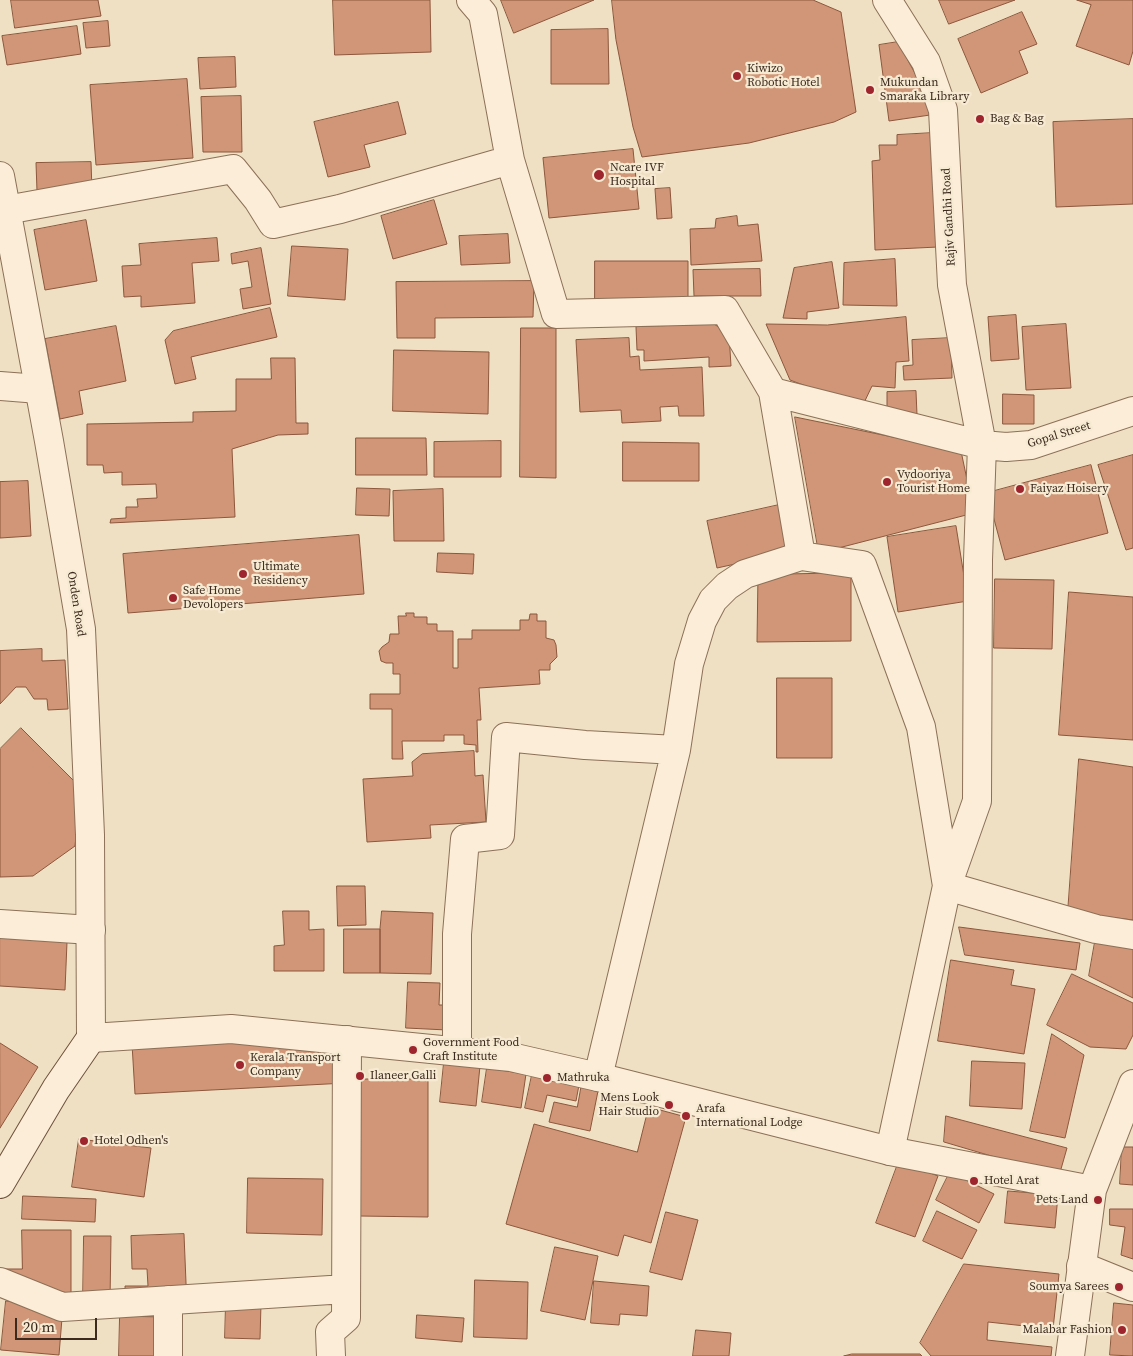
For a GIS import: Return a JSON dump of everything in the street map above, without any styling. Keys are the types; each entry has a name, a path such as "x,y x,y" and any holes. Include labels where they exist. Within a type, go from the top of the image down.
{"street":[{"path":"471,0 483,14 510,160 556,314 725,310 773,392 801,556"},
{"name":"Rajiv Gandhi Road","path":"887,0 926,62 943,110 952,285 982,445 978,560 977,801 947,886"},
{"path":"6,210 233,169 258,200 273,224 340,209 510,160"},
{"name":"Onden Road","path":"0,176 81,629 90,835 91,1038"},
{"path":"0,386 39,388"},
{"name":"Gopal Street","path":"773,392 982,445 1006,447 1031,445 1133,411"},
{"path":"598,1077 676,750 689,664 702,621 713,600 727,586 745,574 801,556 862,565 921,727 947,886 890,1151"},
{"path":"457,1051 457,934 466,839 500,835 506,737 585,745 676,750"},
{"path":"947,886 1096,929 1133,934"},
{"path":"0,924 91,930"},
{"path":"1,1180 56,1089 91,1038 231,1029 511,1057 598,1077 890,1151 1092,1190"},
{"path":"331,1356 330,1332 346,1318 347,1040"},
{"path":"1070,1356 1092,1190 1133,1084"},
{"path":"1081,1266 1133,1287"},
{"path":"0,1282 62,1307 346,1290"},
{"path":"168,1300 168,1356"}],"building":[{"path":"11,0 98,0 101,16 15,28"},
{"path":"333,0 430,0 431,52 335,55"},
{"path":"501,0 594,0 514,33"},
{"name":"Kiwizo Robotic Hotel","path":"612,0 813,0 841,12 856,112 834,122 749,143 642,157 633,127 616,40"},
{"path":"939,0 1015,0 949,24"},
{"path":"1077,0 1133,0 1133,51 1129,65 1076,46 1091,5"},
{"path":"1022,12 1037,44 1019,51 1028,73 981,93 958,39"},
{"path":"108,21 110,46 86,48 83,23"},
{"path":"77,26 81,54 7,65 2,36"},
{"path":"608,29 609,84 551,84 551,30"},
{"path":"898,42 937,114 889,121 879,45"},
{"path":"235,57 236,87 200,89 198,58"},
{"path":"187,79 193,158 96,165 90,85"},
{"path":"241,96 242,152 203,152 201,97"},
{"path":"398,102 406,134 364,145 370,167 328,177 314,122"},
{"path":"1133,119 1133,204 1056,207 1053,122"},
{"path":"933,133 938,247 875,250 872,161 880,160 879,145 897,145 897,135"},
{"path":"633,149 639,209 549,218 543,158"},
{"path":"91,162 92,190 37,191 36,163"},
{"path":"670,188 672,218 657,219 655,189"},
{"path":"434,200 447,244 393,259 381,216"},
{"path":"737,216 738,226 758,224 762,261 691,265 690,229 715,228 716,219"},
{"path":"86,220 97,281 45,290 34,230"},
{"path":"508,234 510,263 461,265 459,236"},
{"path":"217,238 219,261 192,263 195,303 141,307 141,296 124,297 122,266 141,265 139,244"},
{"path":"292,246 348,249 345,300 288,296"},
{"path":"261,248 271,304 243,309 240,289 252,287 248,261 232,264 231,254"},
{"path":"895,259 897,306 843,305 844,263"},
{"path":"595,261 688,261 688,304 595,304"},
{"path":"832,262 839,308 807,312 807,319 783,318 794,268"},
{"path":"760,269 761,296 694,296 693,270"},
{"path":"534,281 533,317 435,318 435,338 397,338 396,282"},
{"path":"270,308 277,337 191,357 196,379 175,384 165,340 173,331"},
{"path":"1016,315 1019,359 991,361 988,317"},
{"path":"906,317 909,361 896,362 895,388 872,386 862,407 790,380 766,324 827,325"},
{"path":"714,324 729,334 731,366 709,367 709,357 644,361 644,350 637,350 636,327"},
{"path":"1066,324 1071,388 1026,390 1022,327"},
{"path":"116,326 126,381 79,391 83,414 60,419 45,339"},
{"path":"521,328 556,328 556,478 520,477"},
{"path":"629,338 630,357 639,356 640,370 702,367 704,416 679,416 678,406 660,407 661,421 622,423 621,410 580,412 576,340"},
{"path":"951,338 952,378 904,380 903,366 913,365 912,340"},
{"path":"394,350 489,352 488,414 393,411"},
{"path":"271,358 295,358 296,423 308,423 308,434 278,435 232,449 235,517 110,523 111,519 126,518 126,507 138,507 137,499 157,498 156,484 122,485 122,472 104,473 103,465 87,465 87,424 193,422 193,412 236,411 236,379 271,379"},
{"path":"916,391 917,415 887,416 887,392"},
{"path":"1003,394 1034,395 1034,424 1003,424"},
{"name":"Vydooriya Tourist Home","path":"795,417 961,451 974,513 819,553"},
{"path":"356,438 426,438 427,475 356,475"},
{"path":"501,441 501,477 434,477 434,442"},
{"path":"623,442 699,443 699,481 623,481"},
{"path":"1133,455 1133,548 1126,550 1098,465"},
{"path":"1091,465 1108,533 1005,560 987,493"},
{"path":"28,481 31,536 0,538 0,482"},
{"path":"357,488 390,489 389,516 356,515"},
{"path":"443,489 444,541 394,541 393,491"},
{"path":"779,505 790,552 717,568 707,521"},
{"path":"956,526 968,601 898,612 887,537"},
{"name":"Ultimate Residency","path":"359,535 364,594 128,613 123,554"},
{"path":"438,553 474,554 473,574 437,572"},
{"path":"851,573 851,641 757,642 758,575"},
{"path":"995,579 1054,580 1052,649 994,648"},
{"path":"1069,592 1133,597 1133,740 1059,735"},
{"path":"406,613 414,613 414,617 427,617 427,624 437,624 437,631 453,631 453,668 458,668 458,639 472,639 472,630 520,630 520,620 529,620 530,614 537,614 537,621 546,621 546,638 554,640 557,657 550,664 550,670 539,670 540,684 479,688 481,720 477,720 478,752 476,752 476,745 464,744 464,735 444,735 444,741 402,741 403,759 392,759 392,709 370,709 370,694 400,694 400,674 393,674 393,663 381,661 379,651 389,642 390,634 399,634 398,616 406,616"},
{"path":"42,649 42,661 65,660 68,709 48,710 47,699 34,699 26,687 16,687 0,704 0,651"},
{"path":"777,678 832,678 832,758 777,758"},
{"path":"21,728 81,788 75,846 33,876 0,877 0,749"},
{"path":"474,751 475,776 483,775 486,822 430,825 431,838 367,842 363,779 413,776 412,762 422,754"},
{"path":"1079,759 1133,767 1133,920 1068,912"},
{"path":"337,886 365,886 366,925 338,926"},
{"path":"283,911 309,911 309,930 324,929 324,971 274,971 274,946 284,945"},
{"path":"382,911 433,913 431,974 380,973"},
{"path":"959,927 1080,943 1076,970 965,955"},
{"path":"344,929 380,929 380,973 344,973"},
{"path":"0,938 67,942 65,990 0,986"},
{"path":"1095,942 1133,944 1133,998 1089,976"},
{"path":"951,960 1014,970 1011,985 1035,989 1024,1054 938,1041"},
{"path":"1072,974 1133,1003 1133,1035 1126,1049 1090,1047 1047,1025"},
{"path":"408,982 440,983 439,1005 448,1005 447,1030 406,1028"},
{"path":"1052,1034 1084,1055 1065,1138 1030,1131"},
{"name":"Kerala Transport Company","path":"236,1040 347,1047 346,1083 135,1094 132,1044"},
{"path":"0,1043 38,1067 0,1128"},
{"path":"972,1061 1025,1063 1022,1109 970,1106"},
{"path":"444,1063 480,1066 476,1106 440,1102"},
{"path":"487,1068 526,1074 521,1108 482,1102"},
{"path":"532,1075 579,1085 576,1101 547,1095 543,1112 525,1108"},
{"path":"360,1079 428,1079 428,1217 359,1216"},
{"path":"582,1083 599,1086 590,1131 549,1122 554,1102 577,1107"},
{"path":"649,1107 686,1117 651,1243 624,1235 618,1256 506,1224 534,1124 637,1152"},
{"path":"946,1116 1067,1148 1059,1176 944,1142"},
{"path":"79,1139 151,1148 144,1197 72,1187"},
{"path":"1122,1147 1133,1147 1133,1185 1120,1184"},
{"path":"899,1161 938,1176 915,1237 876,1223"},
{"path":"950,1172 994,1194 979,1223 936,1200"},
{"path":"248,1178 323,1179 322,1235 247,1233"},
{"path":"1008,1191 1058,1195 1055,1228 1005,1223"},
{"path":"23,1196 96,1199 95,1222 22,1219"},
{"path":"1110,1209 1133,1209 1133,1259 1121,1255 1125,1227 1110,1225"},
{"path":"937,1211 977,1230 962,1259 923,1241"},
{"path":"666,1212 698,1220 682,1280 650,1272"},
{"path":"22,1230 71,1230 71,1294 2,1294 2,1269 22,1269"},
{"path":"184,1234 187,1307 126,1309 125,1286 148,1286 147,1269 132,1269 131,1236"},
{"path":"84,1236 111,1236 110,1301 83,1300"},
{"path":"555,1247 598,1256 585,1320 541,1311"},
{"path":"964,1264 1059,1274 1053,1329 988,1322 987,1340 1052,1347 1051,1356 931,1356 920,1343"},
{"path":"475,1280 528,1282 527,1339 474,1337"},
{"path":"594,1281 649,1286 647,1316 620,1314 619,1325 591,1323"},
{"path":"6,1301 63,1306 59,1355 1,1350"},
{"path":"226,1303 261,1304 260,1339 225,1338"},
{"name":"Malabar Fashion","path":"1114,1303 1133,1305 1133,1356 1110,1355"},
{"path":"417,1315 464,1318 462,1342 416,1338"},
{"path":"120,1316 162,1317 161,1356 119,1356"},
{"path":"696,1330 731,1333 729,1356 693,1356"},
{"path":"852,1354 920,1354 922,1356 844,1356"}],"place":[{"name":"Kiwizo Robotic Hotel","path":"737,76"},
{"name":"Mukundan Smaraka Library","path":"870,90"},
{"name":"Bag & Bag","path":"980,119"},
{"name":"Ncare IVF Hospital","path":"599,175"},
{"name":"Vydooriya Tourist Home","path":"887,482"},
{"name":"Faiyaz Hoisery","path":"1020,489"},
{"name":"Ultimate Residency","path":"243,574"},
{"name":"Safe Home Devolopers","path":"173,598"},
{"name":"Government Food Craft Institute","path":"413,1050"},
{"name":"Kerala Transport Company","path":"240,1065"},
{"name":"Ilaneer Galli","path":"360,1076"},
{"name":"Mathruka","path":"547,1078"},
{"name":"Mens Look Hair Studio","path":"669,1105"},
{"name":"Arafa International Lodge","path":"686,1116"},
{"name":"Hotel Odhen's","path":"84,1141"},
{"name":"Hotel Arat","path":"974,1181"},
{"name":"Pets Land","path":"1098,1200"},
{"name":"Soumya Sarees","path":"1119,1287"},
{"name":"Malabar Fashion","path":"1122,1330"}]}
